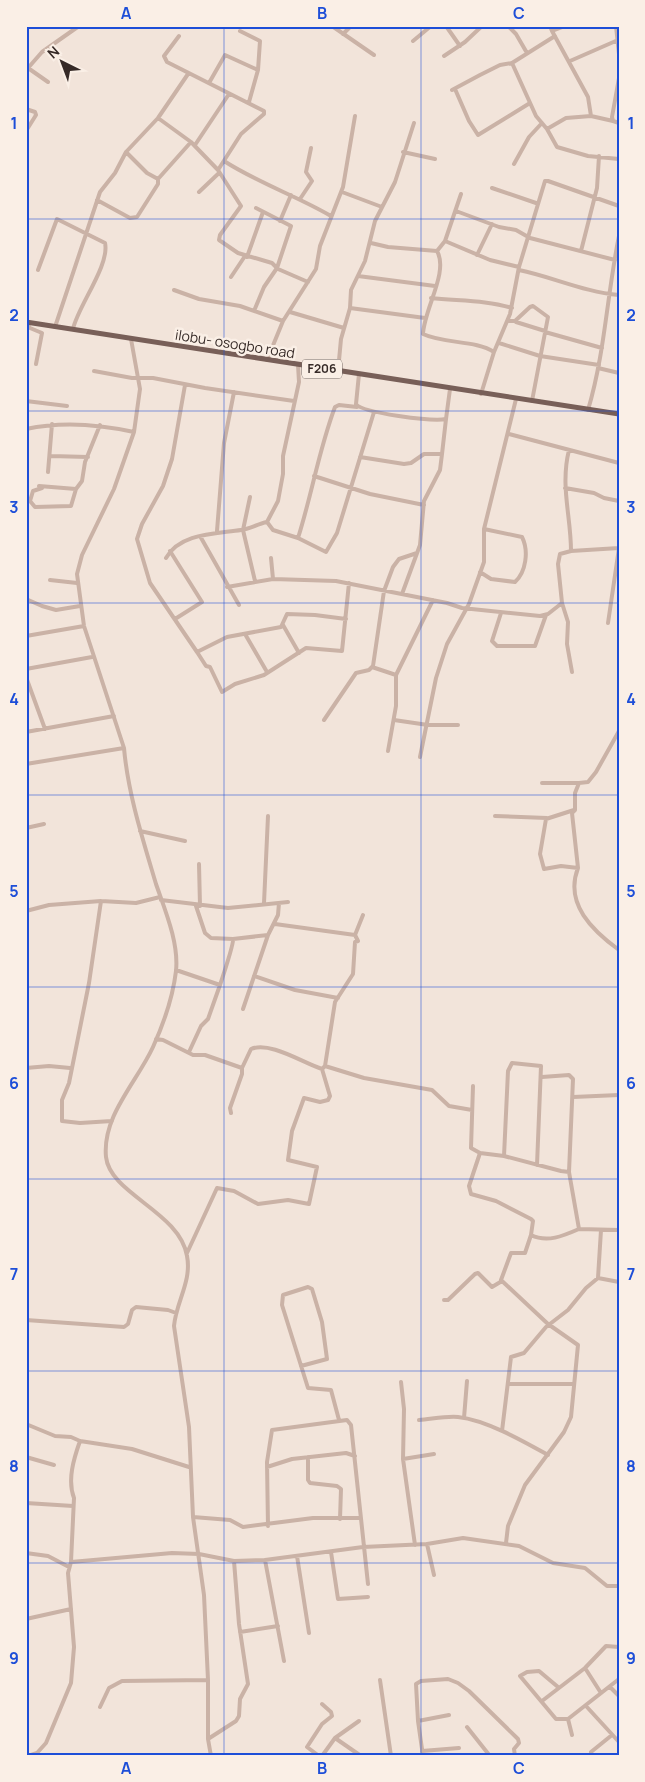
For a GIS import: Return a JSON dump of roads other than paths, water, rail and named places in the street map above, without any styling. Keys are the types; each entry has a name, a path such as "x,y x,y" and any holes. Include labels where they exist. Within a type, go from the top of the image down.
{"main road":[{"name":"ilobu- osogbo road","path":"26,322 619,414"}],"street":[{"path":"48,82 27,69 42,52 80,26"},
{"path":"332,26 374,55"},
{"path":"343,34 351,26"},
{"path":"413,41 431,26"},
{"path":"446,26 460,46"},
{"path":"444,56 460,46 482,26"},
{"path":"508,26 516,34 527,53"},
{"path":"565,26 551,28 588,97 591,116"},
{"path":"616,26 619,54"},
{"path":"240,31 260,41 258,70 249,102"},
{"path":"179,36 164,58 167,62 264,111 264,114 241,134 218,171 199,192"},
{"path":"530,103 478,135 472,127 454,90 500,65 512,63 555,36"},
{"path":"570,61 618,40"},
{"path":"209,83 225,54 258,70"},
{"path":"512,63 530,103 557,147 588,156 619,159"},
{"path":"55,327 88,232 97,200 126,152 158,118 188,74"},
{"path":"613,121 619,80"},
{"path":"97,200 130,218 137,217 158,184 158,180 193,143 229,94"},
{"path":"26,109 34,112 36,116 26,131"},
{"path":"267,360 283,321 316,269 320,246 342,192 349,160 355,116"},
{"path":"547,129 566,118 591,116 619,123"},
{"path":"158,118 193,143 218,171 241,206 219,240 246,256 269,262 276,268 308,282"},
{"path":"338,371 344,328 350,308 351,290 371,242 375,221 395,182 403,152 414,123"},
{"path":"514,164 529,136 542,123"},
{"path":"300,199 312,181 306,172 310,148"},
{"path":"126,152 146,173 158,180"},
{"path":"403,152 435,159"},
{"path":"581,251 597,188 599,156"},
{"path":"224,162 248,176 300,199 331,216"},
{"path":"481,394 494,352 512,308 519,269 536,203 546,180 619,206"},
{"path":"492,188 536,203"},
{"path":"342,192 382,207"},
{"path":"437,251 445,241 461,194"},
{"path":"280,221 291,195"},
{"path":"254,311 264,286 276,268 291,226 256,208"},
{"path":"456,211 528,235 530,238 615,260"},
{"path":"232,277 246,256 263,212"},
{"path":"38,270 57,219 102,240 106,248 93,286 75,319 73,329"},
{"path":"477,255 492,224"},
{"path":"588,410 599,366 619,236"},
{"path":"445,241 477,255 519,269 609,294 619,295"},
{"path":"371,242 400,248 437,251"},
{"path":"437,251 442,266 425,318 423,335 483,347 494,352"},
{"path":"358,276 435,286"},
{"path":"174,290 199,299 231,304 283,321"},
{"path":"431,298 475,303 489,302 512,308"},
{"path":"515,322 530,306 533,306 548,317 532,401"},
{"path":"350,308 425,318"},
{"path":"290,312 344,328"},
{"path":"508,320 602,348"},
{"path":"26,322 30,328 42,333 36,364"},
{"path":"131,339 138,376 139,402 134,432 114,489 79,562 78,583 84,626 92,657 124,748 125,766 140,830 175,949 176,970 156,1039 112,1121 106,1154 110,1171 169,1223 182,1241 186,1253 187,1277 176,1313 175,1338 189,1427 189,1467 193,1517 204,1595 208,1680 208,1739 211,1756"},
{"path":"499,343 540,356 599,366 619,373"},
{"path":"166,558 172,548 200,536 218,531 243,530 267,522 278,501 283,474 283,456 299,382 298,365"},
{"path":"94,371 132,378 138,376 294,401"},
{"path":"358,408 355,398 359,374"},
{"path":"185,385 172,458 163,486 142,524 137,539 150,583 206,666 210,668 222,692 235,684 267,672 306,648 342,651 349,583"},
{"path":"402,594 417,553 422,533 424,505 429,488 440,470 450,389"},
{"path":"218,531 224,443 234,392"},
{"path":"420,757 436,678 448,644 466,608 484,562 484,529 509,434 516,399"},
{"path":"26,400 67,406"},
{"path":"298,538 309,502 322,444 335,407 339,405 374,412 437,420 446,419"},
{"path":"267,522 273,530 298,538 326,552 337,533 374,412"},
{"path":"26,429 52,424 100,425 134,432"},
{"path":"48,472 51,456 52,424"},
{"path":"76,489 40,487 33,491 30,501 34,507 71,506 76,489 82,481 88,457 100,425"},
{"path":"509,434 619,463"},
{"path":"569,450 566,464 565,488 571,551"},
{"path":"360,457 404,464 411,463 424,454 442,454"},
{"path":"51,456 88,457"},
{"path":"314,476 424,505"},
{"path":"565,488 594,493 604,498 619,501"},
{"path":"250,497 243,530 255,581"},
{"path":"480,572 491,579 515,582 522,570 526,554 522,537 484,529"},
{"path":"200,536 239,605"},
{"path":"572,672 567,644 568,622 562,603 558,558 562,553 619,548 608,623"},
{"path":"170,551 202,602 175,619"},
{"path":"324,720 356,673 369,670 372,667 384,591 396,562 403,557 417,553"},
{"path":"270,558 273,579"},
{"path":"227,586 273,579 349,583 466,608 501,613 546,615"},
{"path":"50,580 78,583"},
{"path":"26,598 56,610 80,606"},
{"path":"388,751 396,706 396,675 433,600"},
{"path":"501,613 492,641 497,646 535,646 546,615 562,603"},
{"path":"299,653 283,625 285,616 295,614 346,619"},
{"path":"197,652 227,637 283,625"},
{"path":"26,636 84,626"},
{"path":"244,634 267,672"},
{"path":"26,669 92,657"},
{"path":"372,667 396,675"},
{"path":"26,676 45,729"},
{"path":"26,732 114,716"},
{"path":"394,720 428,725 458,725"},
{"path":"542,783 588,782 596,772 619,731"},
{"path":"26,764 124,748"},
{"path":"579,783 575,793 575,810 572,813 578,868 574,885 577,903 592,929 619,950"},
{"path":"495,816 530,820 547,818 575,810"},
{"path":"264,903 268,816"},
{"path":"547,818 540,854 542,866 547,870 561,866 578,868"},
{"path":"26,828 44,824"},
{"path":"140,830 185,841"},
{"path":"199,864 198,906 207,937 233,939 268,935"},
{"path":"26,911 49,905 101,901 136,903 161,899 198,906 228,908 288,902"},
{"path":"101,901 89,983 70,1068 69,1083 62,1100 63,1122 112,1121"},
{"path":"243,1009 280,903"},
{"path":"355,935 363,915"},
{"path":"274,924 355,935"},
{"path":"186,1253 191,1247 217,1188 234,1191 258,1204 288,1200 309,1204 317,1167 290,1161 288,1157 292,1131 304,1098 320,1102 328,1100 330,1096 323,1068 335,1002 353,974 355,942 358,940 355,935"},
{"path":"189,1052 201,1026 208,1018 224,968 234,946 233,939"},
{"path":"176,970 220,985"},
{"path":"254,976 295,990 338,998"},
{"path":"156,1039 163,1040 189,1052 242,1068"},
{"path":"230,1113 242,1074 242,1068 250,1049 260,1047 323,1068 364,1078 432,1090 449,1106 472,1110"},
{"path":"504,1156 509,1064 516,1062 539,1064 542,1077 537,1165"},
{"path":"26,1068 49,1066 70,1068"},
{"path":"542,1077 571,1076 573,1097 569,1172 579,1229"},
{"path":"473,1086 470,1146 472,1150 569,1172"},
{"path":"573,1097 619,1095"},
{"path":"444,1300 448,1300 478,1273 492,1287 502,1281 511,1254 525,1253 531,1235 533,1221 531,1218 496,1202 471,1194 469,1186 480,1153"},
{"path":"531,1235 541,1239 561,1237 579,1229 619,1230"},
{"path":"502,1431 511,1357 524,1353 548,1324 568,1310 586,1288 598,1278 601,1230"},
{"path":"598,1278 619,1282"},
{"path":"502,1281 548,1324 578,1344 571,1418 548,1455 525,1485 508,1526 506,1543"},
{"path":"301,1366 327,1359 322,1322 312,1289 308,1287 283,1295 282,1300 301,1366 309,1389 326,1388 331,1390 339,1420"},
{"path":"26,1320 124,1327 128,1324 132,1310 136,1307 168,1310 176,1313"},
{"path":"464,1418 467,1381"},
{"path":"400,1382 404,1409 402,1432 404,1459 415,1545"},
{"path":"508,1384 574,1384"},
{"path":"419,1420 445,1417 464,1418 502,1431 548,1455"},
{"path":"268,1526 267,1467 272,1430 346,1420 351,1425 368,1584"},
{"path":"26,1424 55,1436 71,1437 80,1441 132,1449 189,1467"},
{"path":"28,1756 37,1753 46,1743 71,1683 74,1648 68,1567 70,1562 74,1506 72,1470 80,1441"},
{"path":"267,1467 285,1460 308,1457 346,1454 355,1456"},
{"path":"404,1459 434,1454"},
{"path":"26,1456 54,1465"},
{"path":"308,1457 308,1480 310,1484 337,1486 341,1489 340,1519"},
{"path":"26,1503 74,1506"},
{"path":"193,1517 230,1520 242,1527 268,1526 313,1518 360,1518"},
{"path":"70,1562 172,1553 199,1554 234,1561 265,1560 363,1547 415,1545 463,1538 506,1543 530,1550 553,1563 585,1568 607,1586 619,1586"},
{"path":"426,1544 434,1576"},
{"path":"331,1552 338,1599 368,1597"},
{"path":"26,1553 48,1556 68,1567"},
{"path":"297,1556 309,1633"},
{"path":"265,1560 284,1661"},
{"path":"208,1739 231,1726 239,1716 240,1699 248,1680 240,1632 234,1561"},
{"path":"26,1619 44,1617 71,1609"},
{"path":"240,1632 278,1626"},
{"path":"542,1701 584,1668 606,1646 619,1647"},
{"path":"584,1668 601,1693"},
{"path":"558,1687 539,1670 527,1672 520,1676 557,1720 568,1719 619,1679"},
{"path":"100,1707 109,1688 122,1680 208,1680"},
{"path":"380,1680 391,1756"},
{"path":"459,1748 423,1754 418,1721 416,1684 421,1681 453,1680 469,1691 518,1740 519,1743 514,1749 515,1756"},
{"path":"610,1687 619,1696"},
{"path":"322,1704 331,1712 332,1716 322,1724 307,1747 321,1756 335,1738 359,1721"},
{"path":"586,1706 619,1742"},
{"path":"418,1721 449,1715"},
{"path":"568,1719 572,1735"},
{"path":"467,1727 490,1756"},
{"path":"591,1752 612,1735"},
{"path":"335,1738 361,1756"}]}
